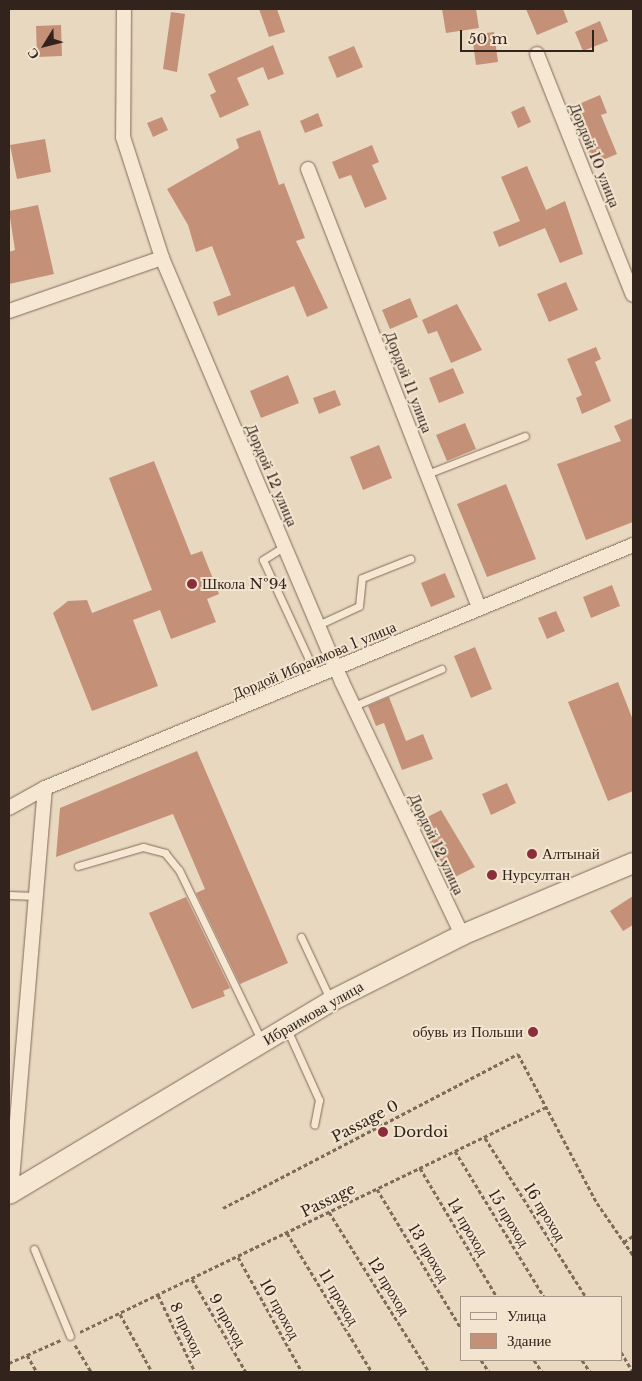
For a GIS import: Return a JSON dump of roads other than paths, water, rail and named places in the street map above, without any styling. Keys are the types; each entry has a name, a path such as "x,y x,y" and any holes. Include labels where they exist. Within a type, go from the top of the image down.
{"main road":[{"name":"Ибраимова улица","path":"10,1193 331,1001 462,935 633,864"}],"street":[{"name":"Дордой 12 улица","path":"124,9 122,136 162,258 337,669 462,935"},
{"name":"Дордой 10 улица","path":"537,54 633,295"},
{"name":"Дордой 11 улица","path":"308,169 479,608"},
{"path":"9,311 162,258"},
{"name":"Дордой Ибраимова 1 улица","path":"9,808 45,788 337,669 633,545"},
{"path":"10,1193 12,1142 45,788"}],"lane":[{"path":"427,474 525,436"},
{"path":"285,546 263,560 317,677"},
{"path":"318,625 359,606 362,578 410,559"},
{"path":"354,706 441,669"},
{"path":"78,866 144,847 165,853 179,870 262,1042"},
{"path":"9,896 36,896"},
{"path":"301,937 331,1001"},
{"path":"286,1028 319,1100 314,1125"},
{"path":"34,1249 70,1336"}],"place":[{"name":"Школа №94","path":"192,584"},
{"name":"Алтынай","path":"532,854"},
{"name":"Нурсултан","path":"492,875"},
{"name":"обувь из Польши","path":"533,1032"},
{"name":"Dordoi","path":"383,1132"}]}
